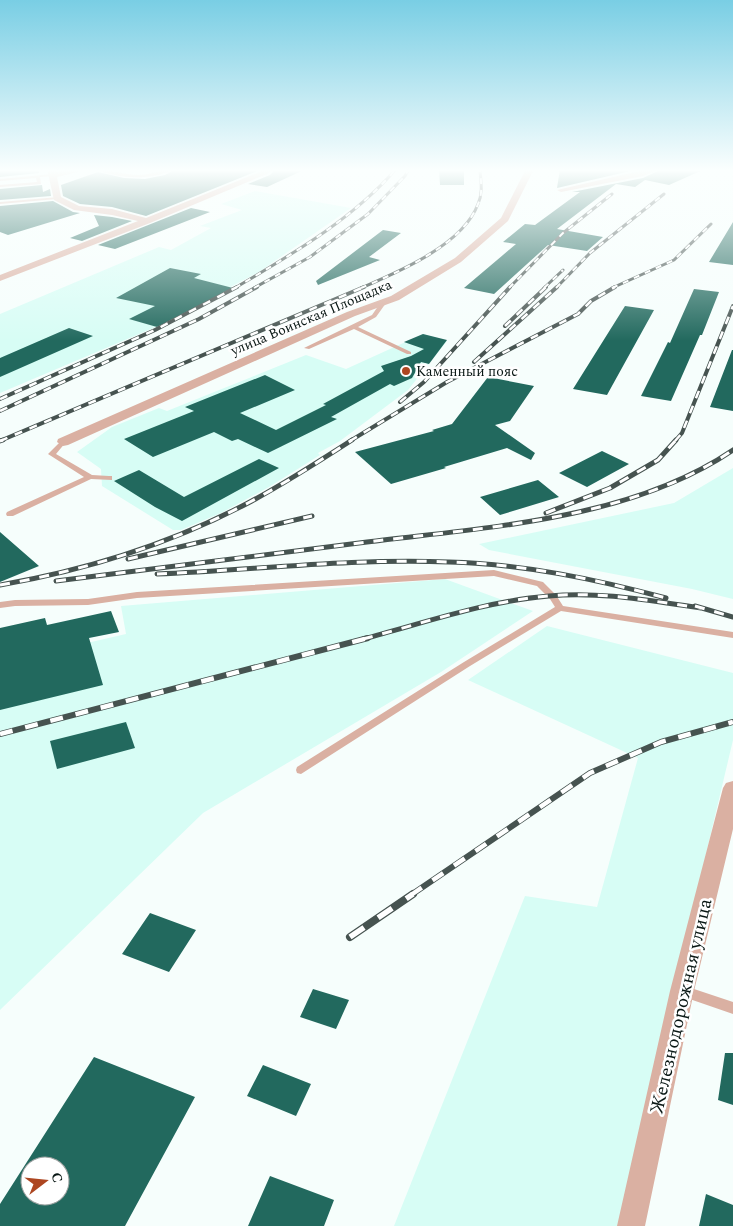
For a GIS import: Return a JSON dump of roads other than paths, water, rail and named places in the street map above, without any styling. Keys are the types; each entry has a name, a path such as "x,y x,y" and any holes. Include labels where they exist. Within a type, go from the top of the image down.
{"street":[{"path":"1,277 133,226"},
{"name":"улица Воинская Площадка","path":"63,442 343,318 395,298 458,260 498,226"},
{"name":"Железнодорожная улица","path":"631,1226 682,991 733,788"}],"lane":[{"path":"307,348 374,316 383,303"},
{"path":"354,327 410,353"},
{"path":"63,442 52,454 90,477"},
{"path":"10,514 90,477 109,478"},
{"path":"0,605 88,602 137,595 494,573 540,584 553,597 560,608"},
{"path":"301,770 459,669 560,608 733,636"},
{"path":"682,991 733,1008"}],"railway":[{"path":"235,288 332,226"},
{"path":"254,288 310,257 352,226"},
{"path":"361,288 393,274 428,255 464,226"},
{"path":"509,288 572,226"},
{"path":"557,287 590,253 624,226"},
{"path":"612,288 674,260 709,226"},
{"path":"544,288 563,270"},
{"path":"0,399 155,330 237,287"},
{"path":"0,411 199,319 257,287"},
{"path":"3,440 0,441 364,287"},
{"path":"400,402 424,382 510,287"},
{"path":"505,326 546,287"},
{"path":"474,362 557,287"},
{"path":"350,441 447,382 578,314 591,301 615,287"},
{"path":"675,441 682,433 733,306"},
{"path":"0,585 64,572 96,563 127,554 189,531 261,496 352,440"},
{"path":"546,513 610,488 658,460 676,440"},
{"path":"56,581 509,525 557,517 604,506 649,492 693,473 733,450"},
{"path":"128,559 312,516"},
{"path":"157,574 340,563 413,561 477,563 559,574 666,598"},
{"path":"363,639 479,608 549,596 606,596 701,608"},
{"path":"695,606 733,617"},
{"path":"0,734 368,638"},
{"path":"411,895 590,773 661,742 733,722"},
{"path":"350,937 413,894"}],"place":[{"name":"Каменный пояс","path":"406,371"}]}
